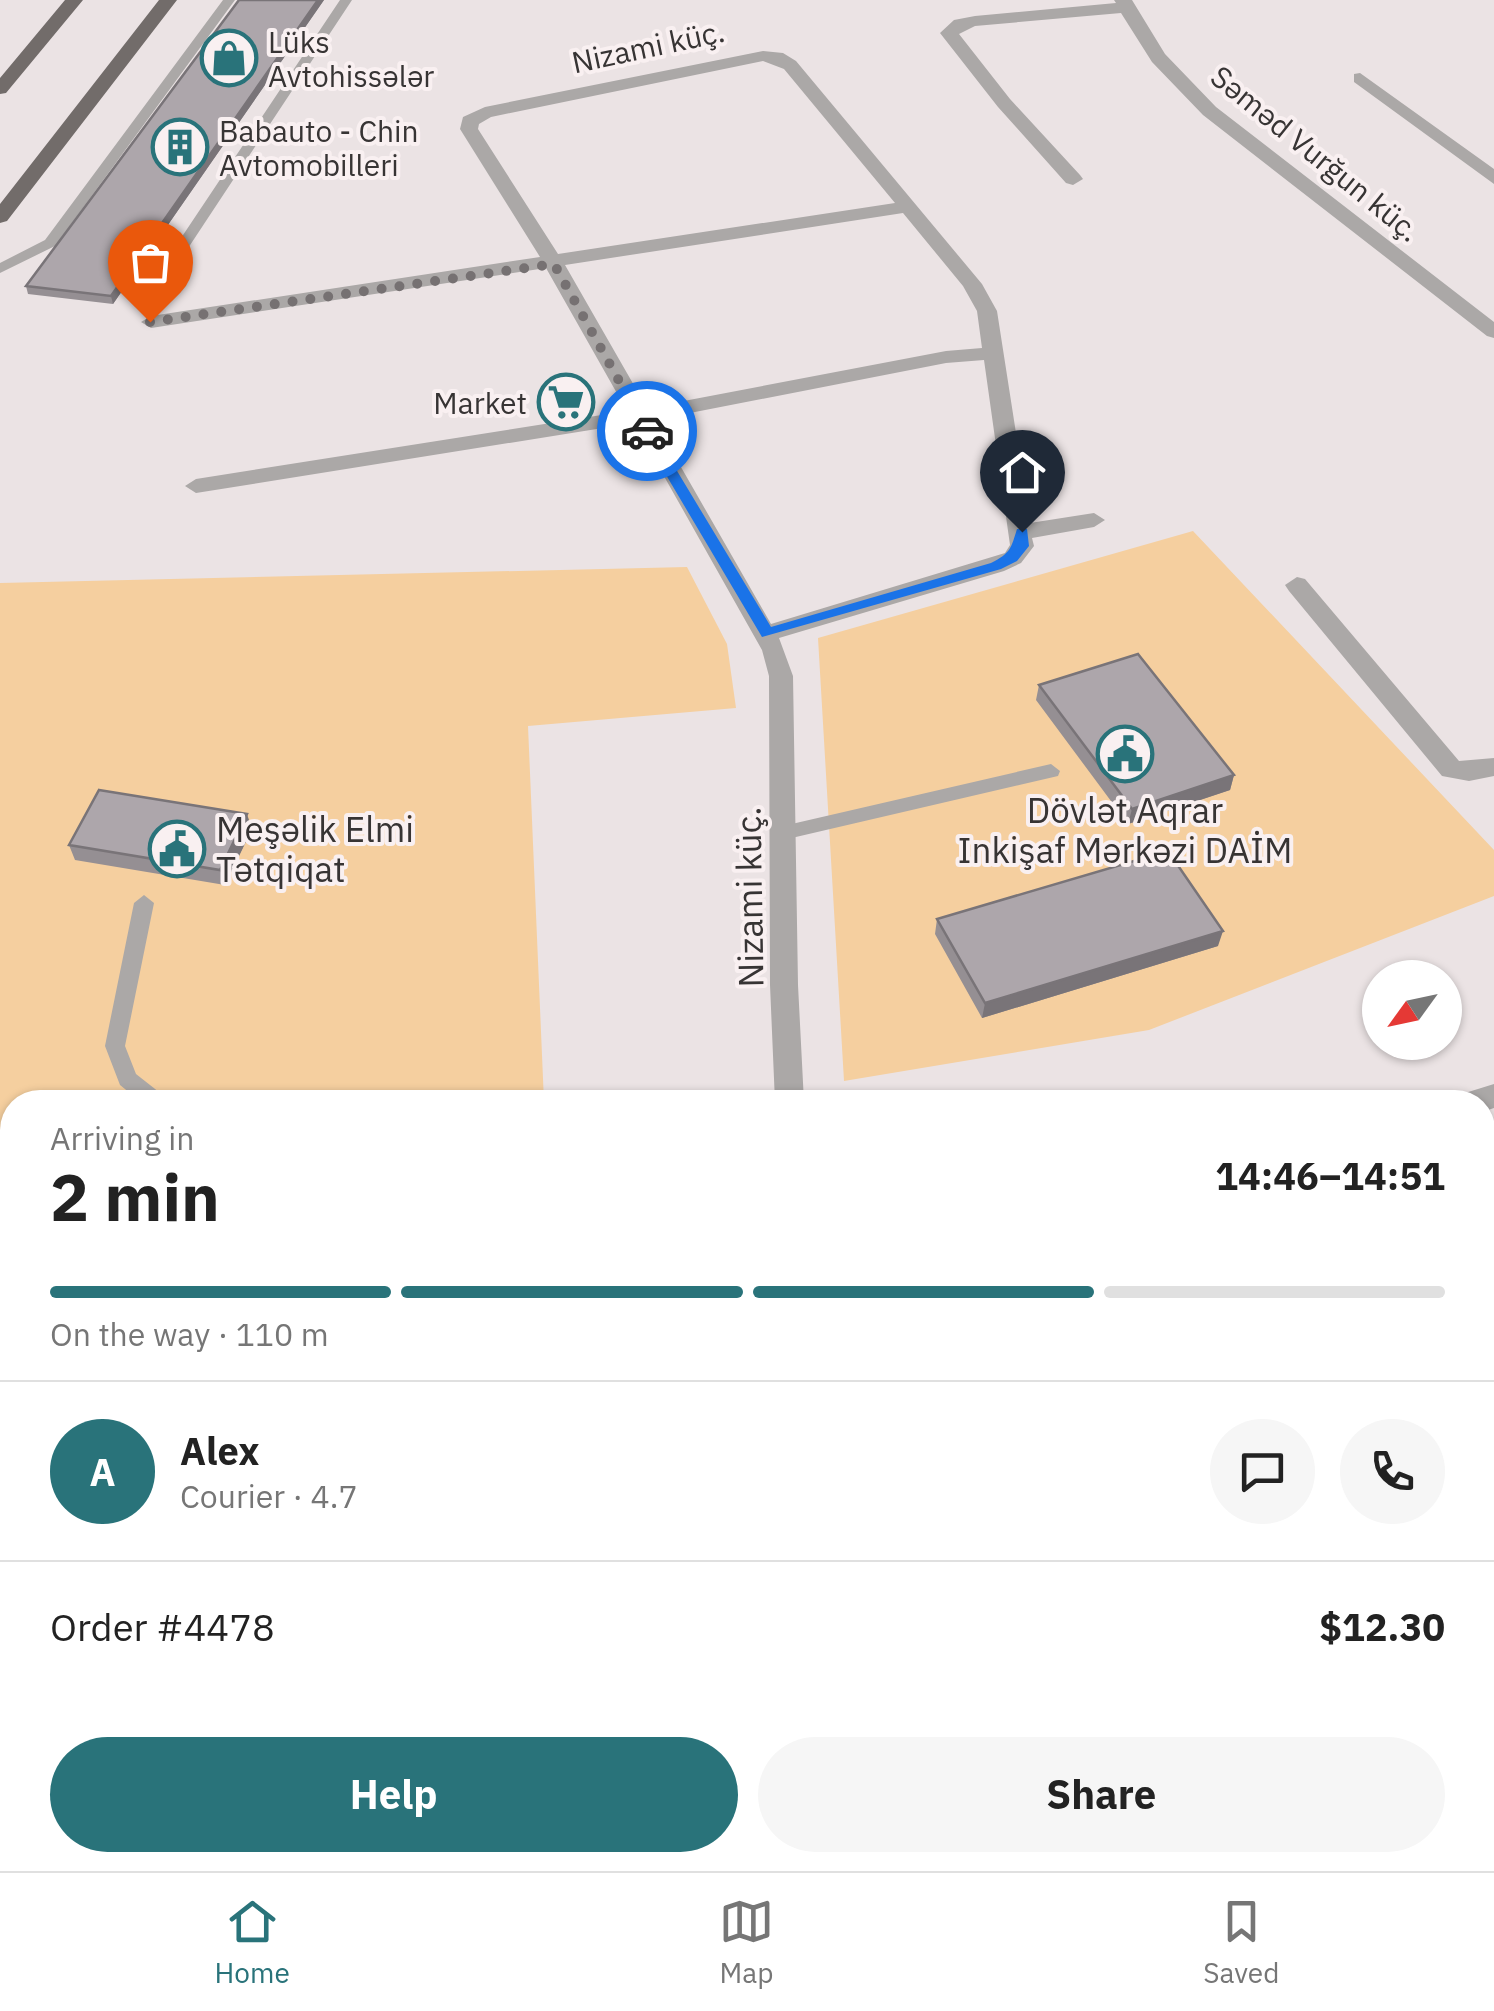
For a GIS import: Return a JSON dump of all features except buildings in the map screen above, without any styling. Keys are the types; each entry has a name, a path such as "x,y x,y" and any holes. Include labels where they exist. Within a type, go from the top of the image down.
{"highway":[{"path":"0,89 74,0"},
{"path":"0,217 168,0"}],"street":[{"path":"1074,179 1004,103 949,34 960,24 974,21 1124,4"},
{"name":"Səməd Vurğun küç.","path":"1124,4 1161,61 1247,141 1494,332"},
{"name":"Nizami küç.","path":"790,1090 780,676 767,633 638,416 554,264 470,129 470,121 485,113 763,56 777,57 790,66 972,284 987,312 1002,429 1022,532"},
{"path":"1360,78 1494,178"},
{"path":"150,322 554,264 908,207"},
{"path":"196,486 638,416 946,358 993,353"},
{"path":"767,633 996,566 1012,558 1022,546 1022,532 1094,520"},
{"path":"1297,585 1451,768 1469,772 1494,767"}],"lane":[{"path":"0,269 50,243 230,0"},
{"path":"164,274 346,0"},
{"path":"784,833 1051,771"},
{"path":"141,1090 128,1079 115,1046 144,903"}],"shaded area":[{"path":"1193,531 1494,850 1494,896 1149,1030 844,1081 818,638"},
{"path":"687,567 727,644 736,708 528,726 543,1090 0,1090 0,583"}],"way so far":[{"path":"150,322 554,264 647,431"}],"place":[{"name":"Lüks Avtohissələr","path":"229,58"},
{"name":"Babauto - Chin Avtomobilleri","path":"180,147"},
{"name":"Market","path":"566,402"},
{"name":"Dövlət Aqrar Inkişaf Mərkəzi DAİM","path":"1125,754"},
{"name":"Meşəlik Elmi Tətqiqat","path":"177,849"}],"route":[{"path":"647,431 767,633 996,566 1012,558 1022,546 1022,532"}]}
